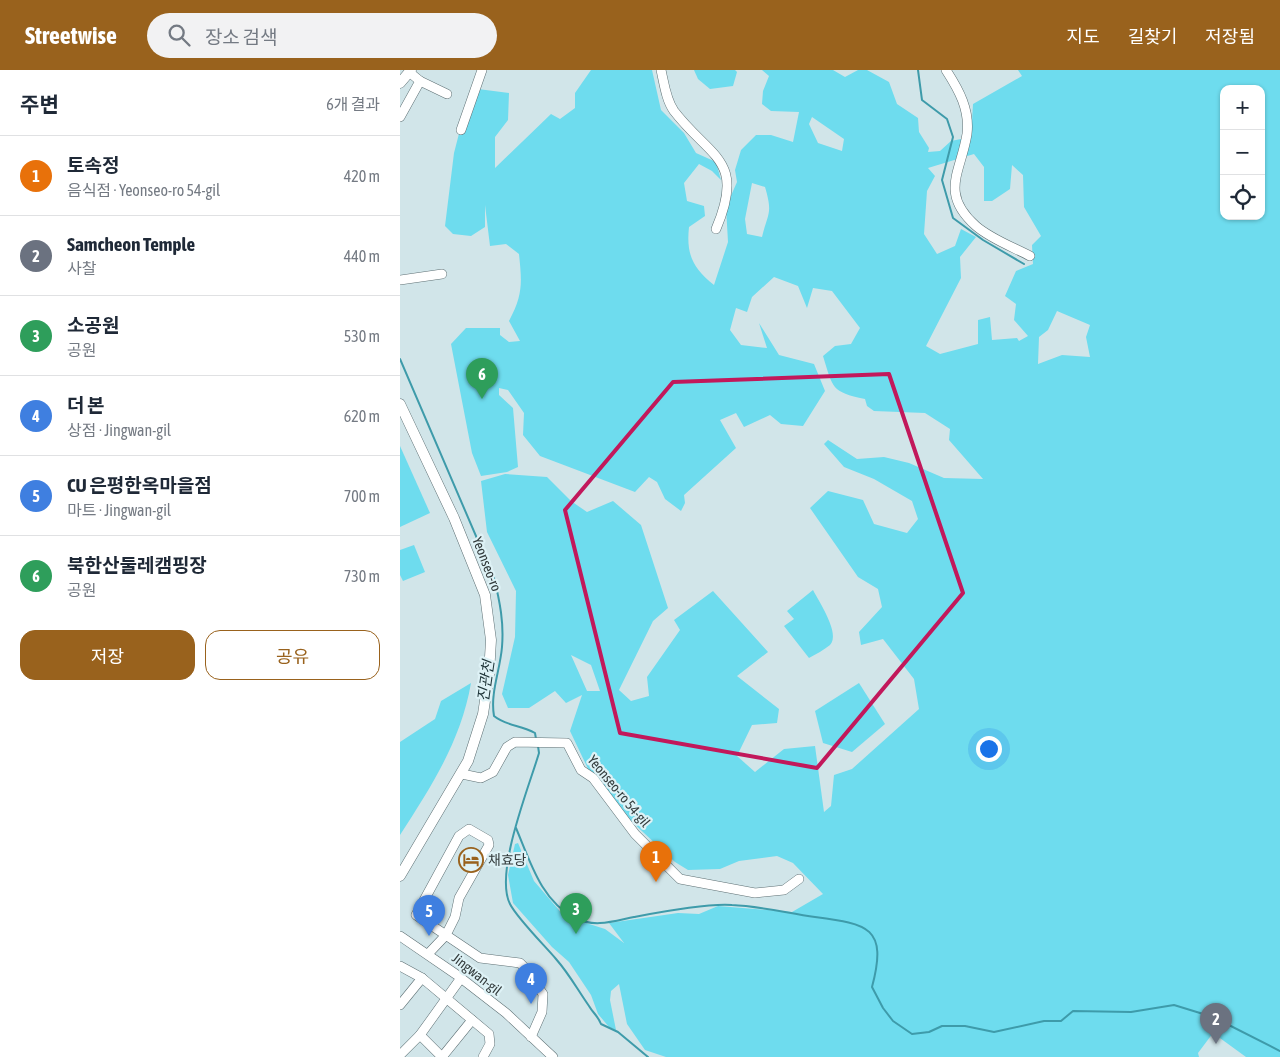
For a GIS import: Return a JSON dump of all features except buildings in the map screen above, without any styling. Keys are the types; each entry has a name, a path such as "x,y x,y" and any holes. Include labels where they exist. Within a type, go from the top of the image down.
{"main road":[{"path":"400,83 410,71"},
{"name":"Yeonseo-ro","path":"400,404 454,518 485,595 491,640 489,674 476,740 462,774 400,876"}],"street":[{"path":"461,130 482,70"},
{"path":"661,70 673,110 723,164 726,180 725,208 716,229"},
{"path":"946,70 962,95 966,113 967,134 954,181 955,191 963,210 982,230 1030,256"},
{"path":"410,71 420,81 447,94"},
{"path":"400,117 420,81"},
{"path":"400,280 442,274"},
{"name":"Yeonseo-ro 54-gil","path":"462,774 481,778 493,772 507,747 515,742 567,743 581,770 593,778 635,834 680,879 755,893 784,890 799,879"},
{"name":"Jingwan-gil","path":"428,954 446,935 456,918 458,898 489,845 488,840 469,828 459,836 416,915 446,935 480,958 520,963 525,968 543,994 542,1012 530,1037"},
{"name":"Jingwan-gil","path":"400,936 428,954 506,1013 553,1057"},
{"path":"400,966 422,978 489,1034 490,1044 483,1057"},
{"path":"400,1005 422,978"},
{"path":"400,1055 420,1035 461,978"},
{"path":"420,1035 442,1057 472,1020"}],"highlighted area":[{"path":"889,374 963,593 817,768 620,733 565,510 673,382"}],"shaded area":[{"path":"591,70 652,70 661,110 684,133 696,153 716,162 721,180 712,171 699,164 684,183 687,201 704,206 705,216 689,227 690,253 696,267 714,285 728,242 726,207 737,182 735,170 741,150 756,135 771,135 793,142 799,112 771,111 762,104 763,91 769,76 762,70 833,70 845,77 858,70 867,70 889,82 897,104 918,118 919,132 929,148 928,152 940,151 951,141 971,137 973,104 1022,76 1018,70 1280,70 1280,1057 1246,1057 1213,1033 1198,1053 1199,1057 666,1057 645,1050 627,1024 619,984 611,991 610,1000 616,1030 609,1027 598,1014 591,995 569,962 552,947 513,903 508,875 515,844 518,843 534,881 564,916 605,929 624,943 609,923 678,913 699,914 718,906 792,912 823,894 793,863 777,856 739,861 720,869 688,870 675,862 628,818 590,773 570,731 582,695 566,703 555,691 529,708 508,708 502,694 515,637 516,591 487,532 481,481 505,474 547,477 571,501 587,512 613,501 641,525 668,608 653,621 619,690 631,701 649,696 647,677 680,630 674,620 713,591 768,652 737,676 779,709 777,723 752,725 737,756 755,772 784,749 815,746 824,812 831,806 834,775 852,769 919,709 914,679 883,639 861,645 859,632 882,607 878,589 858,577 810,508 828,491 863,500 874,524 907,533 918,519 912,501 874,479 844,467 824,444 828,440 857,459 884,457 909,463 944,478 983,479 949,440 950,429 925,413 874,411 867,406 865,399 839,391 832,382 823,356 835,346 851,344 860,328 832,291 813,288 807,308 798,286 774,277 752,297 747,312 736,308 730,330 741,345 767,348 759,323 779,355 814,364 825,391 803,426 781,424 770,415 744,427 736,413 720,420 736,448 684,495 685,503 681,511 665,499 657,482 649,477 635,492 540,456 523,435 524,413 508,390 499,388 499,395 513,408 518,467 507,472 481,476 472,453 451,344 466,328 500,328 500,335 509,342 520,341 509,321 519,296 521,281 520,264 519,254 506,244 490,246 485,205 485,227 471,236 453,234 445,226 454,153 470,91 478,89 509,93 508,120 495,137 495,168 551,114 560,119 575,108 575,93","holes":["812,117 844,139 842,151 818,143 809,124","974,154 984,167 984,201 992,201 1010,189 1012,165 1023,175 1024,207 1041,236 1032,245 1033,264 1016,271 1005,296 1016,304 1014,320 1028,336 1019,341 1017,338 992,340 990,317 978,320 978,344 940,354 926,346 961,278 960,257 976,237 961,229 955,246 937,254 924,234 927,191 935,176 928,168","752,183 765,187 769,203 769,213 762,237 747,234 745,219","1057,311 1090,325 1086,337 1090,357 1062,355 1038,364 1039,337 1048,330","571,655 591,665 600,691 587,691"]},
{"path":"694,70 735,70 737,72 733,86 710,89 698,79"},
{"path":"400,446 430,513 400,527"},
{"path":"414,545 425,572 403,581 400,575 400,550"},
{"path":"813,590 828,618 833,633 833,640 828,647 809,658 784,626 794,619 787,611"},
{"path":"471,683 460,724 452,744 423,799 400,835 400,742 435,719 441,701"},
{"path":"859,683 885,724 852,752 823,743 815,711"}],"waterway":[{"path":"918,70 922,100 947,119 953,137 942,180 953,218 983,240 1024,264"},
{"name":"진관천","path":"400,359 494,578 501,612 502,629 501,656 493,699 494,716 504,722 535,733 536,739"},
{"name":"진관천","path":"538,746 539,753 521,808 506,872 506,890 510,904 556,959 601,1024 618,1032 648,1057"},
{"path":"516,828 545,891 563,911 582,921 604,923 683,908 721,905 763,908 849,922 861,926 875,940 877,952 872,987 883,1008 893,1021 912,1034 929,1032 942,1026 965,1026 994,1032 1044,1021 1061,1021 1073,1011 1131,1012 1174,1005 1213,1017 1280,1051"}],"place":[{"name":"북한산둘레캠핑장","path":"482,399"},
{"name":"채효당","path":"471,860"},
{"name":"토속정","path":"656,882"},
{"name":"소공원","path":"576,934"},
{"name":"CU 은평한옥마을점","path":"429,936"},
{"name":"더 본","path":"531,1004"},
{"name":"Samcheon Temple","path":"1216,1044"}]}
